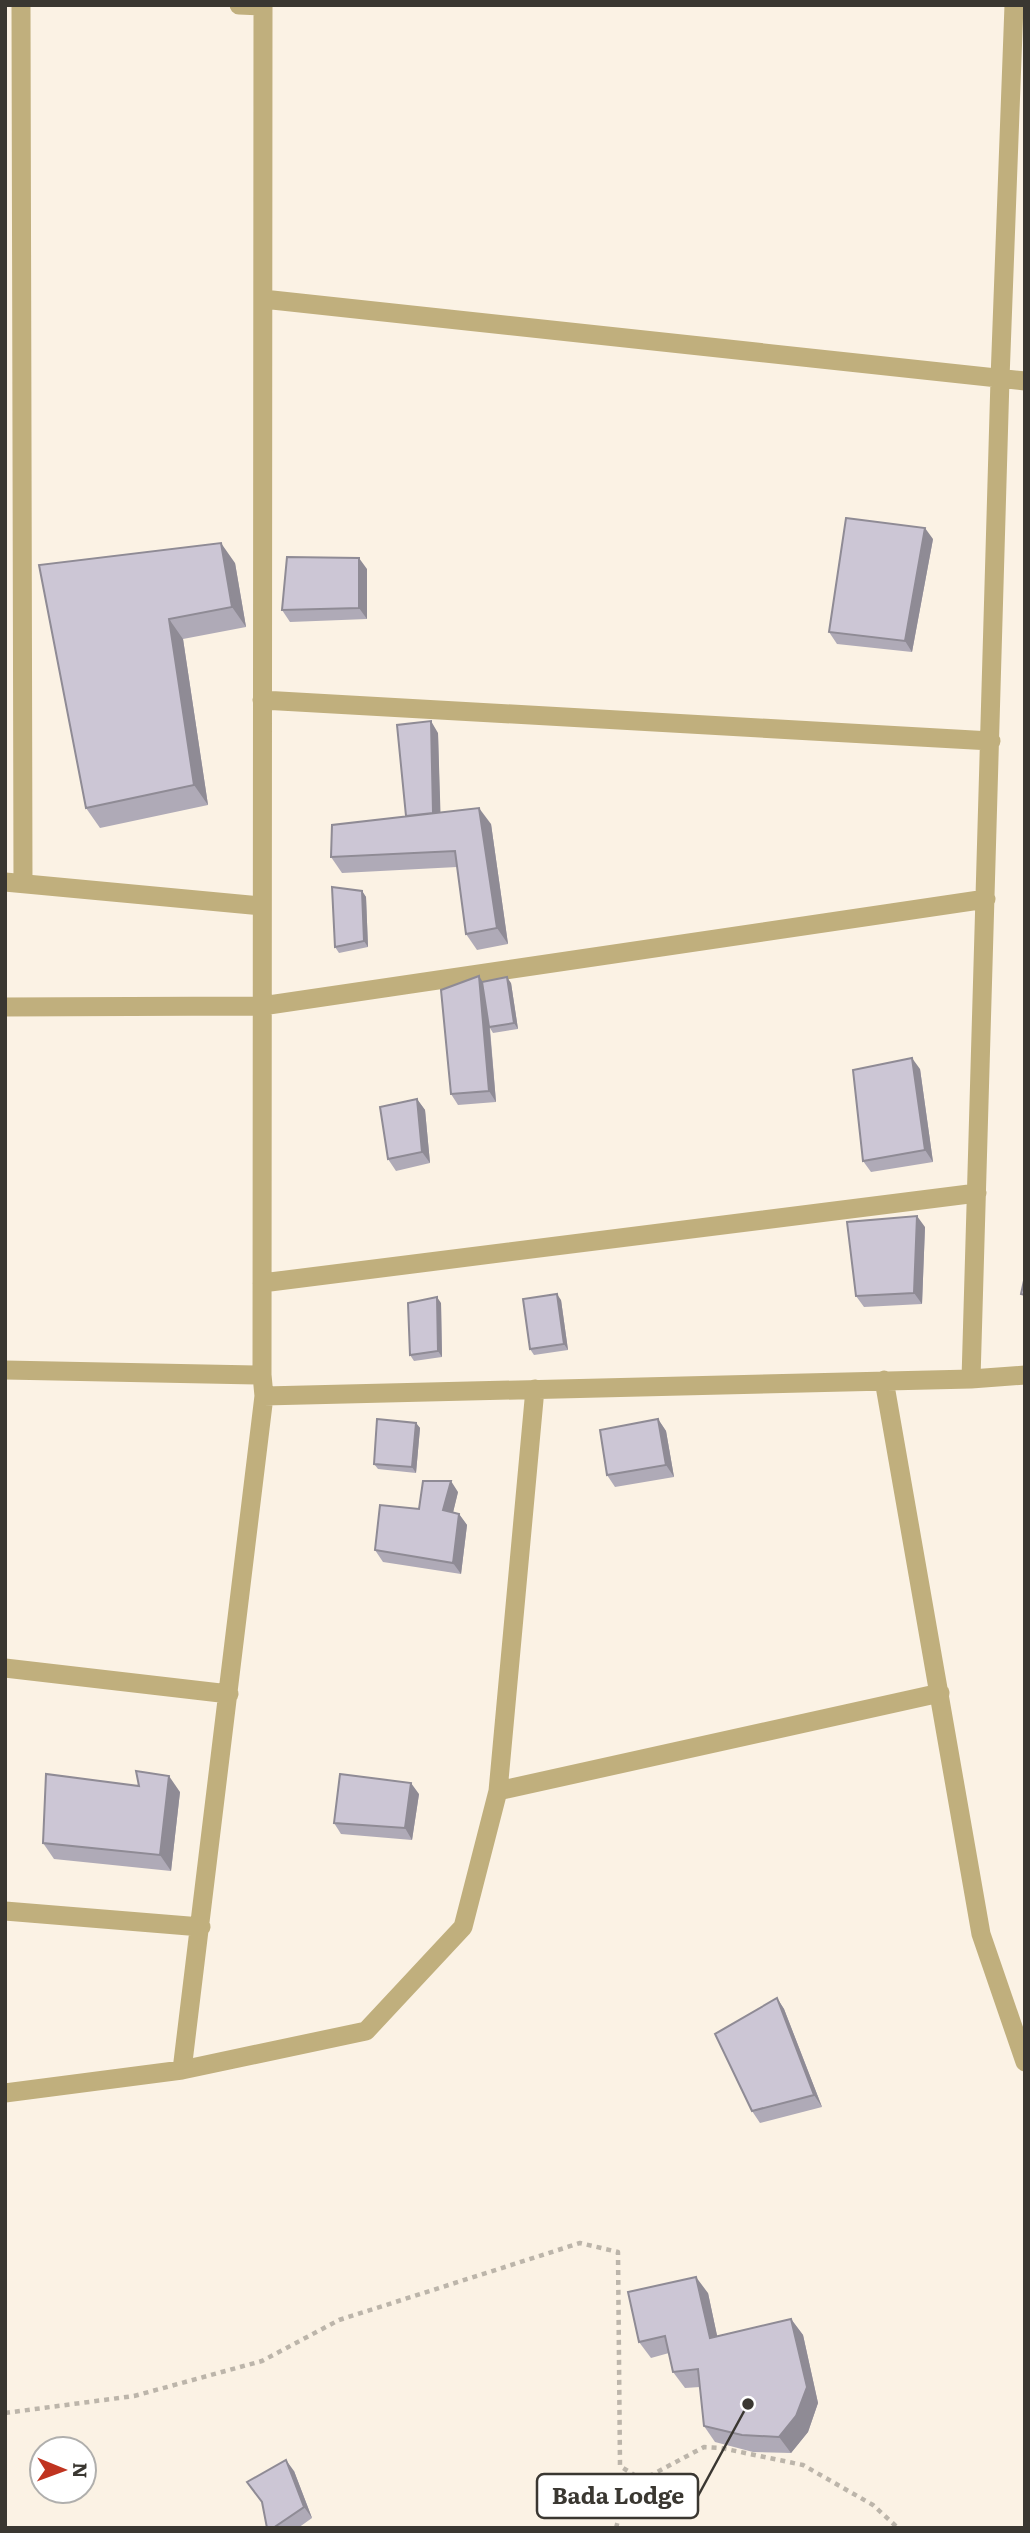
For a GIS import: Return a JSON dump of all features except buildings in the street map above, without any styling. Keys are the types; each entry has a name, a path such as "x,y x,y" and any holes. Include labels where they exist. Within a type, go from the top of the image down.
{"street":[{"path":"20,5 13,156 14,883 262,906"},
{"path":"182,2070 264,1396 263,6 239,5"},
{"path":"971,1378 1000,379 1014,5"},
{"path":"262,299 1025,381"},
{"path":"262,699 991,741"},
{"path":"5,1007 262,1006 986,899"},
{"path":"262,1283 977,1193"},
{"path":"5,1370 262,1375"},
{"path":"264,1396 1025,1375"},
{"path":"884,1380 981,1934 1025,2062"},
{"path":"5,2093 182,2070 366,2031 463,1927 498,1791 535,1389"},
{"path":"5,1668 229,1694"},
{"path":"498,1791 940,1693"},
{"path":"5,1911 201,1927"}],"path":[{"path":"5,2413 134,2396 262,2361 339,2320 580,2244 618,2252 620,2466 642,2480 704,2447 782,2460 803,2465 873,2505 898,2528"},
{"path":"616,2528 631,2473"}],"place":[{"name":"Bada Lodge","path":"748,2404"}]}
